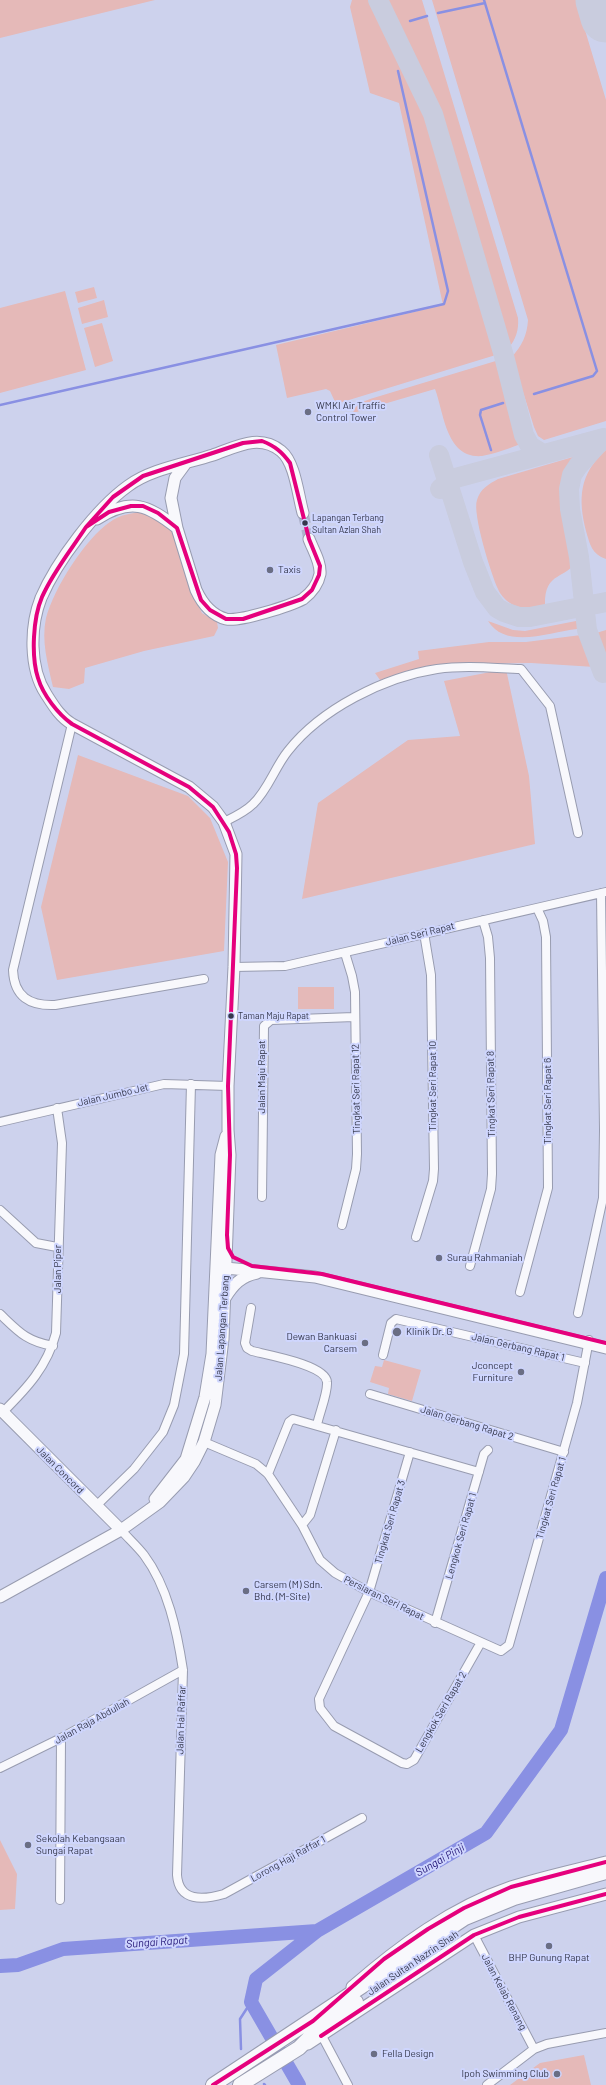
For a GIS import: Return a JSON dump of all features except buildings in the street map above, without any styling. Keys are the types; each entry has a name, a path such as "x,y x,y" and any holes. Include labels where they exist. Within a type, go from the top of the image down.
{"highway":[{"name":"Jalan Sultan Nazrin Shah","path":"240,2085 299,2048 315,2032 453,1934 514,1902 606,1872"},
{"name":"Jalan Sultan Nazrin Shah","path":"213,2085 313,2021 445,1930 487,1907 606,1881"}],"street":[{"name":"Jalan Lapangan Terbang","path":"0,1597 121,1530 160,1502 184,1477 194,1462 204,1442 216,1401 223,1339 225,1298 230,1155 228,1130 228,1086 234,967 237,868 236,854 224,822 213,807 189,787 72,724 61,716 44,690 38,678 35,665 34,628 42,597 65,558 86,527 113,497 143,476 243,444 262,441 273,445 287,458 298,493 299,514"},
{"path":"186,463 175,478 171,490 172,506 177,528 201,600 210,610 226,619 243,619 296,602 306,596 317,583 320,574 320,566 308,542"},
{"name":"Jalan Lapangan Terbang","path":"86,527 109,512 137,506 158,513 177,528"},
{"path":"224,822 253,805 287,752 304,733 352,699 379,685 404,676 436,669 464,667 522,669 550,706 578,833"},
{"path":"72,724 13,970 14,980 19,992 29,1002 42,1005 55,1005 204,979"},
{"path":"578,1313 603,1198 604,892"},
{"name":"Jalan Seri Rapat","path":"234,967 285,966 604,892"},
{"name":"Tingkat Seri Rapat 6","path":"520,1292 548,1188 546,936 543,921 537,908"},
{"name":"Tingkat Seri Rapat 8","path":"470,1266 491,1189 492,1174 490,958 488,937 483,920"},
{"name":"Tingkat Seri Rapat 10","path":"416,1238 433,1181 434,1168 432,990 424,933"},
{"name":"Tingkat Seri Rapat 12","path":"342,1225 357,1162 354,1017 355,992 345,953"},
{"name":"Jalan Maju Rapat","path":"262,1198 264,1026 271,1020 354,1017"},
{"name":"Jalan Jumbo Jet","path":"0,1122 164,1084 228,1086"},
{"path":"96,1506 134,1469 163,1432 174,1405 184,1354 191,1084"},
{"name":"Jalan Piper","path":"2,1410 34,1381 48,1359 53,1346 58,1319 57,1247 62,1143 57,1108"},
{"name":"Jalan Lapangan Terbang","path":"153,1506 156,1496 186,1459 199,1421 205,1397 212,1354 221,1154 228,1130"},
{"path":"213,1326 225,1265 220,1251 219,1185"},
{"path":"0,1210 36,1243 57,1247"},
{"path":"227,1235 228,1248 233,1258 250,1266"},
{"path":"225,1265 317,1273 374,1286 589,1341 606,1348"},
{"path":"225,1265 265,1272 315,1277 589,1341 606,1343"},
{"path":"225,1298 237,1281 248,1274 265,1272"},
{"path":"251,1308 245,1343 247,1348 252,1351 313,1367 325,1376 327,1386 317,1425"},
{"path":"0,1314 26,1338 53,1346"},
{"name":"Jalan Gerbang Rapat 1","path":"384,1355 391,1324 396,1319 584,1363"},
{"name":"Tingkat Seri Rapat 1","path":"501,1652 509,1645 564,1452 577,1403 589,1341"},
{"name":"Jalan Gerbang Rapat 2","path":"370,1394 564,1452"},
{"name":"Jalan Concord","path":"2,1410 121,1530"},
{"path":"268,1474 278,1454 290,1422 293,1419 336,1430 479,1472"},
{"path":"186,1459 194,1447 204,1442 200,1435 199,1421"},
{"path":"302,1525 310,1515 336,1430"},
{"name":"Persiaran Seri Rapat","path":"204,1442 256,1464 268,1474 302,1525 320,1560 335,1573 369,1592 480,1644 501,1652"},
{"name":"Lengkok Seri Rapat 1","path":"435,1623 484,1454 488,1450"},
{"name":"Tingkat Seri Rapat 3","path":"369,1592 410,1452"},
{"name":"Jalan Hai Raffar","path":"121,1530 144,1555 155,1573 172,1617 179,1643 183,1670 178,1885 181,1892 186,1895 213,1897"},
{"name":"Lengkok Seri Rapat 2","path":"369,1592 319,1699 320,1708 334,1726 402,1764 407,1764 414,1760 480,1644"},
{"name":"Jalan Raja Abdullah","path":"0,1768 61,1738 183,1670"},
{"path":"60,1900 61,1738"},
{"name":"Lorong Haji Raffar 1","path":"213,1897 235,1889 362,1818"},
{"path":"313,2021 384,1959 428,1929 464,1908 511,1887 606,1862"},
{"path":"299,2048 322,2036 474,1935 519,1917 606,1894"},
{"name":"Jalan Kelab Renang","path":"474,1935 534,2049"},
{"path":"487,2085 534,2049 547,2044 606,2033"},
{"path":"322,2036 348,2085"}],"shaded area":[{"path":"0,0 155,0 0,38"},
{"path":"352,0 372,0 422,99 430,120 499,354 336,404 330,391 326,389 287,398 276,345 443,305 399,103 370,93 350,7"},
{"path":"385,0 422,0 518,318 516,334 508,349 440,116 433,98"},
{"path":"432,0 576,0 606,100 606,421 544,440 538,436 534,427 512,357 523,340 528,320"},
{"path":"94,287 97,298 78,303 75,292"},
{"path":"65,291 86,370 0,393 0,308"},
{"path":"104,300 108,317 82,324 78,308"},
{"path":"102,323 113,361 95,367 84,328"},
{"path":"499,360 521,436 518,445 496,453 482,456 470,455 461,450 448,433 435,389 353,413 357,406 370,399"},
{"path":"606,450 606,559 595,552 590,545 583,519 582,498 583,488 590,468"},
{"path":"573,457 568,467 561,499 576,560 568,571 557,577 548,586 545,605 527,608 518,607 506,600 500,593 491,571 477,517 476,507 478,496 485,487 498,479"},
{"path":"145,512 162,520 175,535 192,593 202,613 217,622 218,628 214,636 144,651 85,668 84,683 69,689 53,687 44,635 46,618 50,606 63,579 81,552 100,530 118,517 131,513"},
{"path":"488,621 513,630 525,631 576,621 578,627 577,629 542,635 517,637 506,635 496,630"},
{"path":"606,630 606,663 593,634"},
{"path":"581,635 584,637 595,667 531,663 463,664 380,680 375,673 419,659 418,651 489,642 526,642"},
{"path":"506,669 529,776 535,844 302,899 318,803 408,740 460,736 444,681"},
{"path":"78,755 188,796 210,818 228,862 224,951 57,980 41,907"},
{"path":"298,987 334,987 334,1009 298,1009"},
{"path":"384,1360 421,1370 412,1401 388,1394 389,1388 370,1382 375,1366 382,1367"},
{"path":"0,1840 17,1874 15,1909 0,1910"},
{"name":"Ipoh Swimming Club","path":"584,2055 591,2085 510,2085 540,2063"}],"waterway":[{"path":"484,0 597,371 593,376 534,394"},
{"path":"438,13 485,3"},
{"path":"410,21 427,16"},
{"path":"0,405 444,304 448,291 398,71"},
{"path":"491,450 480,415 481,410 503,403"},
{"name":"Sungai Pinji","path":"299,2085 251,2002 256,1979 317,1931 486,1833 561,1730 606,1578"},
{"name":"Sungai Rapat","path":"0,1966 18,1965 63,1949 317,1931"},
{"path":"241,2049 240,2019 251,2002"}],"taxiway":[{"path":"378,0 433,114 504,356 524,435 530,446 543,454"},
{"path":"603,438 572,475 569,489 570,509 579,557 587,630 603,673"},
{"path":"440,489 452,479 604,438"},
{"path":"439,455 473,562 485,592 497,608 519,617 530,617 606,602"}],"runway":[{"path":"601,0 606,17"}],"tunnel":[{"path":"303,513 309,539"}],"transit line":[{"path":"262,441 278,450 290,463 309,539 320,566 319,575 312,590 302,599 243,619 226,619 210,610 201,600 177,528 158,513 143,506 131,506 109,512 86,527 113,497 143,476 243,443 262,441"},
{"path":"86,527 51,579 39,606 35,626 34,659 38,678 43,691 61,715 72,724 189,787 213,807 229,832 236,854 237,868 228,1086 230,1155 227,1235 228,1248 233,1257 252,1266 322,1274 606,1343"},
{"path":"213,2085 313,2021 384,1959 428,1929 464,1908 511,1887 606,1862"},
{"path":"321,2036 474,1935 519,1917 606,1894"}],"place":[{"name":"WMKI Air Traffic Control Tower","path":"308,412"},
{"name":"Lapangan Terbang Sultan Azlan Shah","path":"305,523"},
{"name":"Taxis","path":"270,570"},
{"name":"Taman Maju Rapat","path":"231,1016"},
{"name":"Surau Rahmaniah","path":"439,1258"},
{"name":"Klinik Dr. G","path":"397,1332"},
{"name":"Dewan Bankuasi Carsem","path":"365,1343"},
{"name":"Jconcept Furniture","path":"521,1372"},
{"name":"Carsem (M) Sdn. Bhd. (M-Site)","path":"246,1591"},
{"name":"Sekolah Kebangsaan Sungai Rapat","path":"28,1845"},
{"name":"BHP Gunung Rapat","path":"549,1946"},
{"name":"Fella Design","path":"374,2054"},
{"name":"Ipoh Swimming Club","path":"557,2074"}]}
